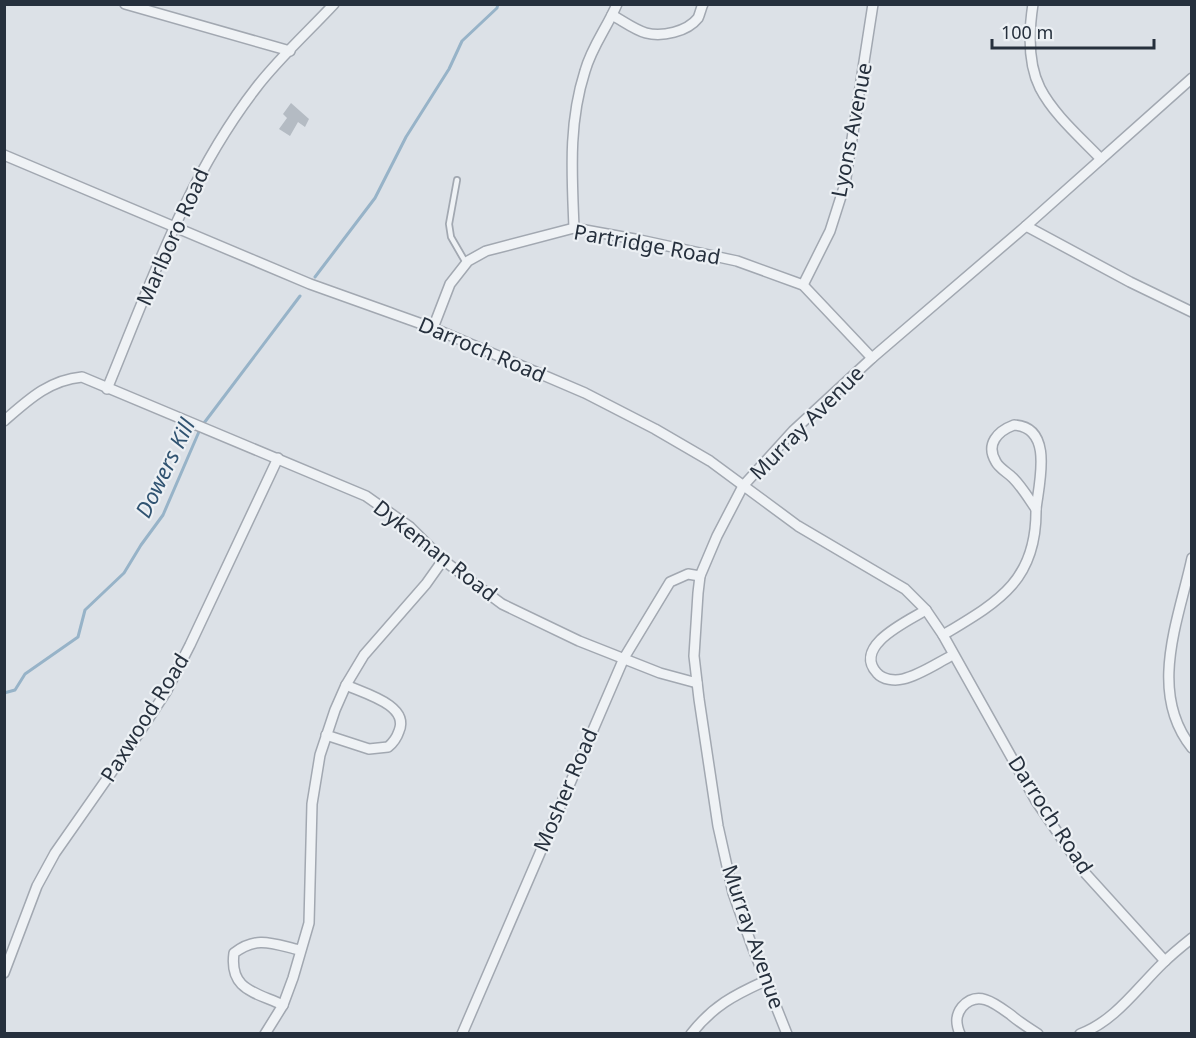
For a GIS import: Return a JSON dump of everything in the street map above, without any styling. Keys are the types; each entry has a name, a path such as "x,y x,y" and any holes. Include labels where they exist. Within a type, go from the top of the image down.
{"street":[{"path":"124,4 290,51"},
{"name":"Marlboro Road","path":"107,388 174,227 198,176 257,86 334,4"},
{"path":"574,228 571,153 576,104 585,71 597,41 617,4"},
{"path":"612,15 645,33 659,35 687,27 698,18 703,4"},
{"name":"Lyons Avenue","path":"803,285 830,231 845,184 873,4"},
{"path":"1033,4 1030,31 1031,55 1037,82 1062,118 1101,159"},
{"name":"Murray Avenue","path":"787,1034 733,893 718,826 694,656 700,576 717,536 743,486 793,431 872,358 1026,226 1191,78"},
{"name":"Darroch Road","path":"4,155 310,285 433,328 585,393 710,460 798,526 905,589 926,610 943,635 1036,801 1086,874 1165,961"},
{"path":"1026,226 1191,312"},
{"name":"Partridge Road","path":"433,328 450,284 466,263 486,251 574,228 737,261 803,285 872,358"},
{"path":"4,421 34,394 53,384 82,377 107,388"},
{"name":"Dykeman Road","path":"107,388 366,496 410,527 443,560 502,604 553,629 660,673 697,683"},
{"path":"943,635 1000,598 1026,566 1033,549 1037,527 1036,509 1041,457 1039,442 1031,430 1022,425 1004,428 995,438 993,445 992,451 996,463 1015,479 1036,509"},
{"name":"Paxwood Road","path":"4,973 37,886 55,853 166,692 278,458"},
{"path":"1191,558 1189,582 1169,659 1168,686 1171,705 1181,732 1191,748"},
{"path":"265,1034 283,1005 309,923 312,804 320,755 326,735 346,686 364,655 426,584 443,560"},
{"name":"Mosher Road","path":"462,1034 624,658 670,582 688,574 700,576"},
{"path":"926,610 878,642 871,653 870,660 878,675 893,680 903,679 953,655"},
{"path":"326,735 373,749 388,747 399,732 400,721 393,708 380,699 346,686"},
{"path":"1080,1034 1094,1029 1113,1014 1191,938"},
{"path":"283,1005 248,989 236,980 233,973 234,953 245,944 259,941 300,950"},
{"path":"691,1034 703,1018 723,1001 765,981"},
{"path":"960,1034 956,1019 958,1012 965,1004 978,999 988,999 1038,1034"}],"lane":[{"path":"457,180 449,224 451,237 466,263"}],"building":[{"path":"291,103 309,119 305,127 298,122 290,136 279,129 287,118 283,114"}],"waterway":[{"name":"Dowers Kill","path":"315,277 375,198 406,137 449,69 462,41 497,8 498,4"},
{"name":"Dowers Kill","path":"4,693 15,690 25,674 78,637 85,610 124,573 163,515 201,427 300,296"}]}
